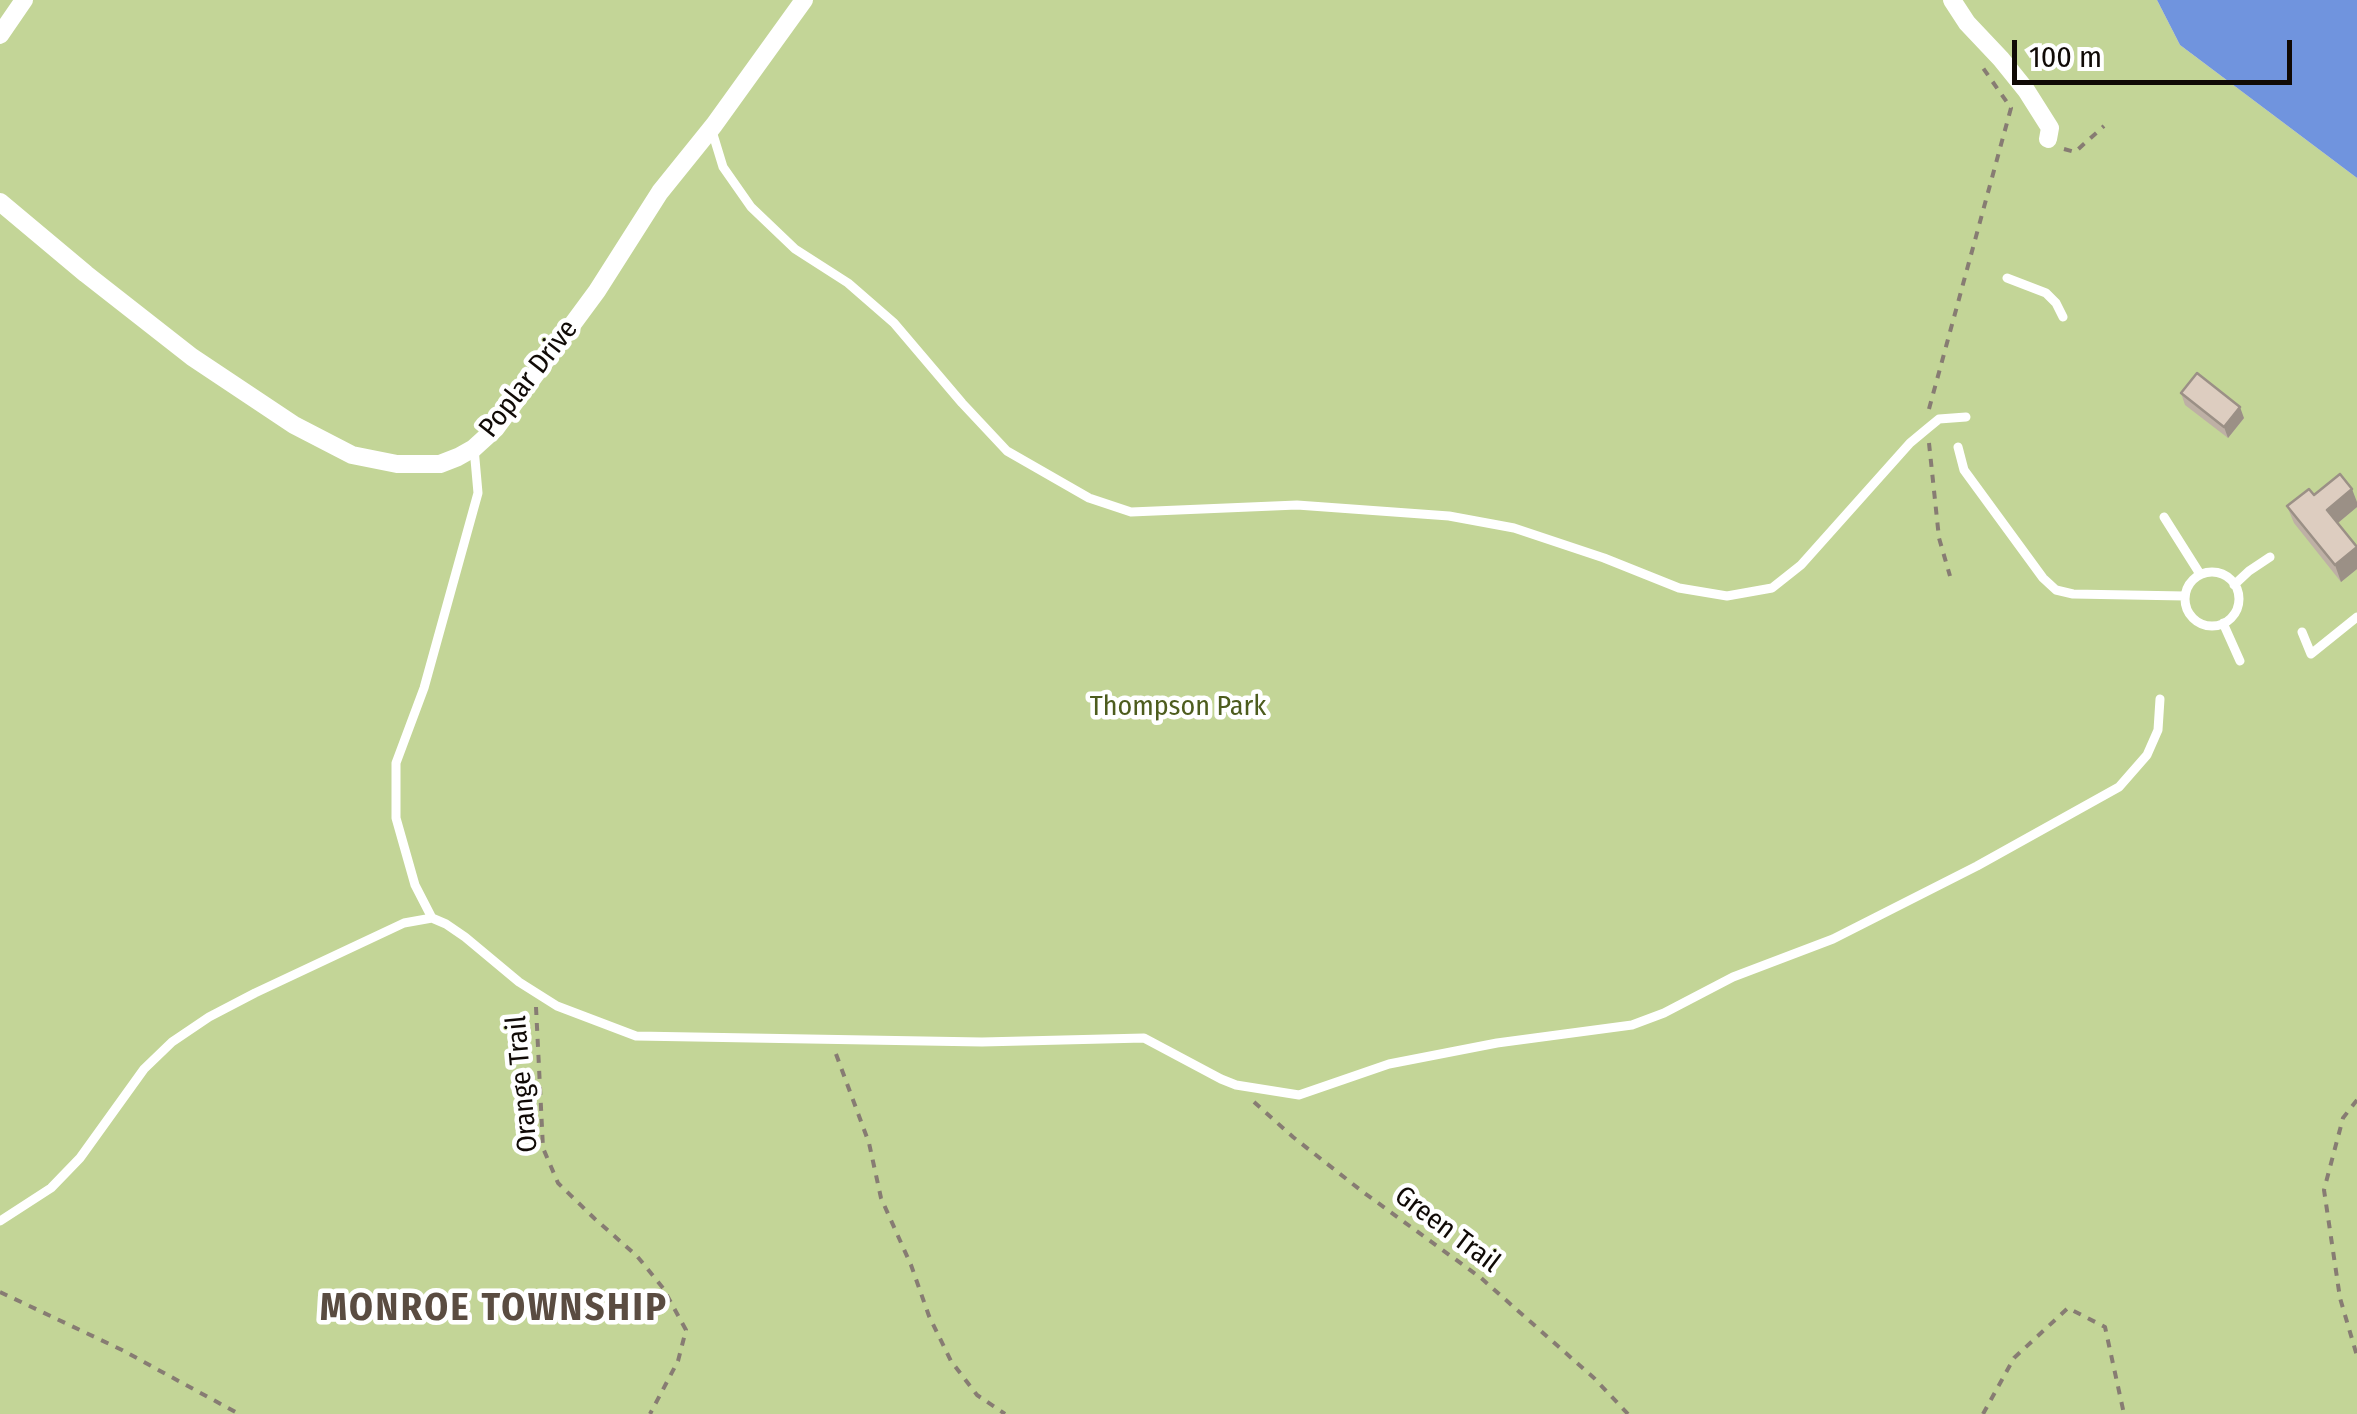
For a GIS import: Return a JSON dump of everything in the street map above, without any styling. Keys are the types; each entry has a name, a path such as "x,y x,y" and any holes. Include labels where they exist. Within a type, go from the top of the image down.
{"street":[{"path":"0,35 24,0"},
{"name":"Poplar Drive","path":"0,202 192,357 294,425 352,455 398,464 440,464 474,448 496,428 597,292 660,192 804,0"},
{"path":"1952,0 1967,24 2026,90 2050,128 2054,143"}],"lane":[{"path":"711,129 723,167 750,206 796,249 848,282 894,323 1007,452 1088,498 1131,512 1297,505 1449,516 1514,528 1679,588 1727,596 1772,588 1802,565 1910,443 1939,419 1966,416"},
{"path":"2007,278 2046,293 2063,317"},
{"path":"1958,446 1964,470 2043,578 2056,590 2073,594 2185,596"},
{"path":"432,918 415,885 396,818 396,763 424,688 478,494 474,448"},
{"path":"2164,517 2200,574"},
{"path":"2234,585 2270,557"},
{"path":"2220,573 2238,591 2234,615 2223,623 2212,626 2196,621 2186,608 2189,584 2200,574 2220,573"},
{"path":"2302,632 2311,654 2357,617"},
{"path":"2223,623 2240,661"},
{"path":"0,1221 51,1188 80,1158 144,1069 172,1042 208,1017 404,922 432,918 446,924 519,982 557,1006 636,1036 982,1042 1144,1038 1236,1085 1299,1095 1389,1064 1632,1025 1664,1013 1732,977 1833,939 1977,866 2120,786 2147,754 2158,730 2160,699"}],"path":[{"path":"1950,576 1939,538 1928,412 2010,108 1982,67"},
{"path":"2054,143 2075,152 2104,126"},
{"name":"Orange Trail","path":"536,992 543,1148 558,1182 637,1256 663,1288 686,1330 678,1361 650,1414"},
{"path":"831,1039 869,1143 881,1198 929,1316 952,1361 977,1395 1004,1414"},
{"name":"Green Trail","path":"1236,1085 1293,1137 1481,1278 1594,1378 1628,1414"},
{"path":"2357,1100 2343,1118 2324,1190 2340,1298 2357,1356"},
{"path":"0,1292 122,1350 239,1414"},
{"path":"1984,1414 2014,1358 2068,1308 2105,1327 2124,1414"}],"green space":[{"name":"Thompson Park","path":"0,0 2157,0 2180,45 2357,178 2357,1414 0,1414"}],"water":[{"path":"2157,0 2357,0 2357,178 2180,45"}],"building":[{"path":"2197,373 2240,407 2224,427 2181,393"},
{"path":"2340,474 2352,489 2327,510 2357,547 2335,565 2287,506 2309,489 2314,495"}],"district":[{"name":"MONROE TOWNSHIP","path":"494,1309"}]}
